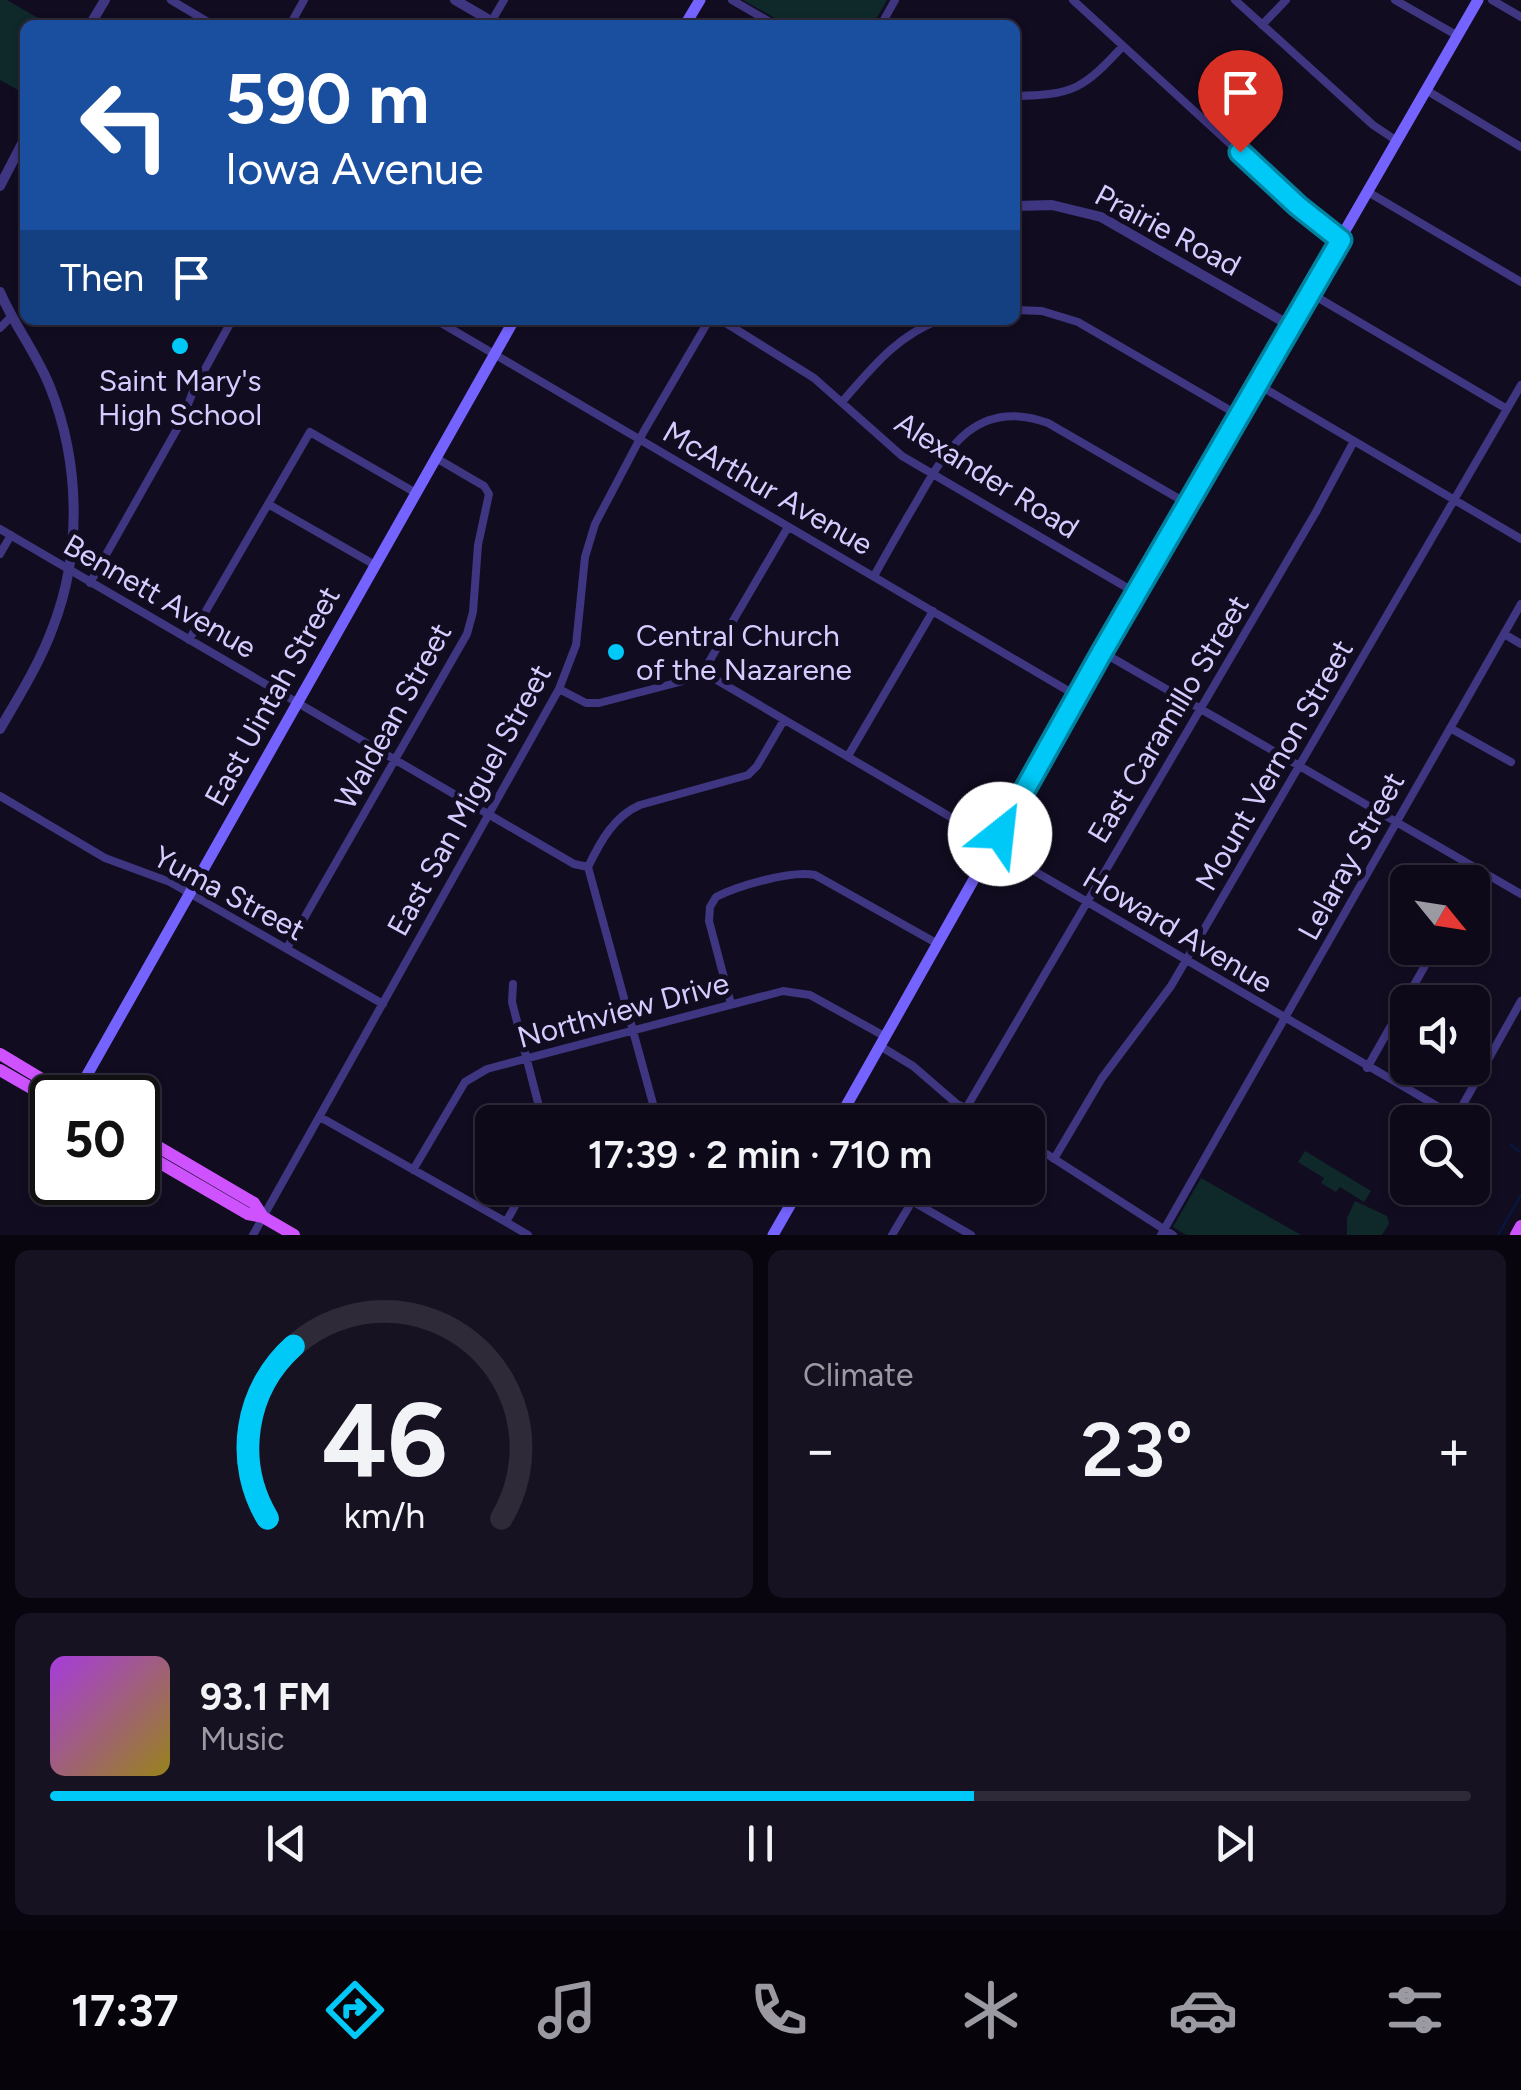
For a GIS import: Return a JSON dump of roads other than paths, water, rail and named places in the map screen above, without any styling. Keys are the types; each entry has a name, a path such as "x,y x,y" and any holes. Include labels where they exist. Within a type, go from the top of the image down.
{"main road":[{"path":"846,1105 1478,0"},
{"name":"East Uintah Street","path":"87,1075 511,325"},
{"path":"0,1054 35,1075"},
{"path":"0,1070 30,1087"},
{"path":"160,1148 254,1203 263,1217"},
{"path":"160,1163 248,1214 263,1217 294,1235"},
{"path":"773,1235 790,1205"},
{"path":"1516,1235 1521,1226"}],"street":[{"path":"170,0 205,20"},
{"path":"455,0 487,20"},
{"path":"732,0 766,20"},
{"path":"1073,0 1298,206 1341,240"},
{"path":"1235,0 1373,125 1397,141"},
{"path":"1262,25 1286,0"},
{"path":"1394,0 1458,36"},
{"path":"1492,0 1521,16"},
{"path":"1020,96 1053,95 1083,85 1123,46"},
{"path":"1426,90 1521,146"},
{"path":"0,186 20,148"},
{"path":"1368,192 1521,282"},
{"name":"Prairie Road","path":"1020,206 1064,206 1101,216 1290,326"},
{"path":"0,292 43,371 64,433 73,496 70,571 43,651 0,729"},
{"path":"1310,292 1507,409"},
{"path":"1020,310 1055,314 1078,322 1239,416"},
{"path":"0,328 12,316"},
{"path":"90,583 229,325"},
{"name":"McArthur Avenue","path":"445,325 1077,696"},
{"name":"East San Miguel Street","path":"252,1235 560,689 578,634 583,570 592,534 706,325"},
{"name":"Alexander Road","path":"730,325 786,358 902,456 1136,593"},
{"path":"842,402 892,348 928,325"},
{"path":"1257,384 1521,538"},
{"name":"Mount Vernon Street","path":"1054,1160 1102,1078 1171,986 1521,385"},
{"path":"174,400 187,406"},
{"path":"874,576 947,452 966,432 987,421 1022,416 1057,428 1188,504"},
{"path":"190,640 310,432 416,493"},
{"name":"East Caramillo Street","path":"968,1105 1354,441"},
{"name":"Waldean Street","path":"287,948 469,628 478,545 489,500 484,486 436,458"},
{"path":"268,504 374,565"},
{"path":"560,689 586,703 598,703 692,679 704,672 788,527"},
{"name":"Bennett Avenue","path":"0,529 574,864 588,867"},
{"path":"0,554 11,535"},
{"name":"Lelaray Street","path":"1162,1232 1521,604"},
{"path":"848,756 933,611"},
{"path":"1504,634 1521,644"},
{"path":"1102,652 1470,865"},
{"name":"Howard Avenue","path":"704,672 1445,1112 1454,1113 1461,1108 1521,1001"},
{"path":"653,1105 588,867 613,824 624,813 748,775 784,720"},
{"path":"1450,728 1511,762"},
{"name":"Yuma Street","path":"0,796 105,858 162,878 190,893 383,1004"},
{"path":"731,1004 708,913 716,897 734,890 796,874 815,875 938,944"},
{"path":"1490,876 1521,894"},
{"path":"1367,1068 1425,965"},
{"path":"513,984 512,1002 539,1105"},
{"name":"Northview Drive","path":"413,1170 464,1082 478,1072 782,991 801,992 883,1041 941,1093 961,1105"},
{"path":"320,1117 528,1235"},
{"path":"1045,1154 1162,1232 1173,1235"},
{"path":"506,1222 516,1205"},
{"path":"892,1235 910,1205"},
{"path":"919,1205 970,1235"}],"waterway":[{"path":"1511,1145 1521,1153"},
{"path":"1498,1235 1521,1195"}],"place":[{"name":"Saint Mary's High School","path":"180,346"},
{"name":"Central Church of the Nazarene","path":"616,652"}]}
